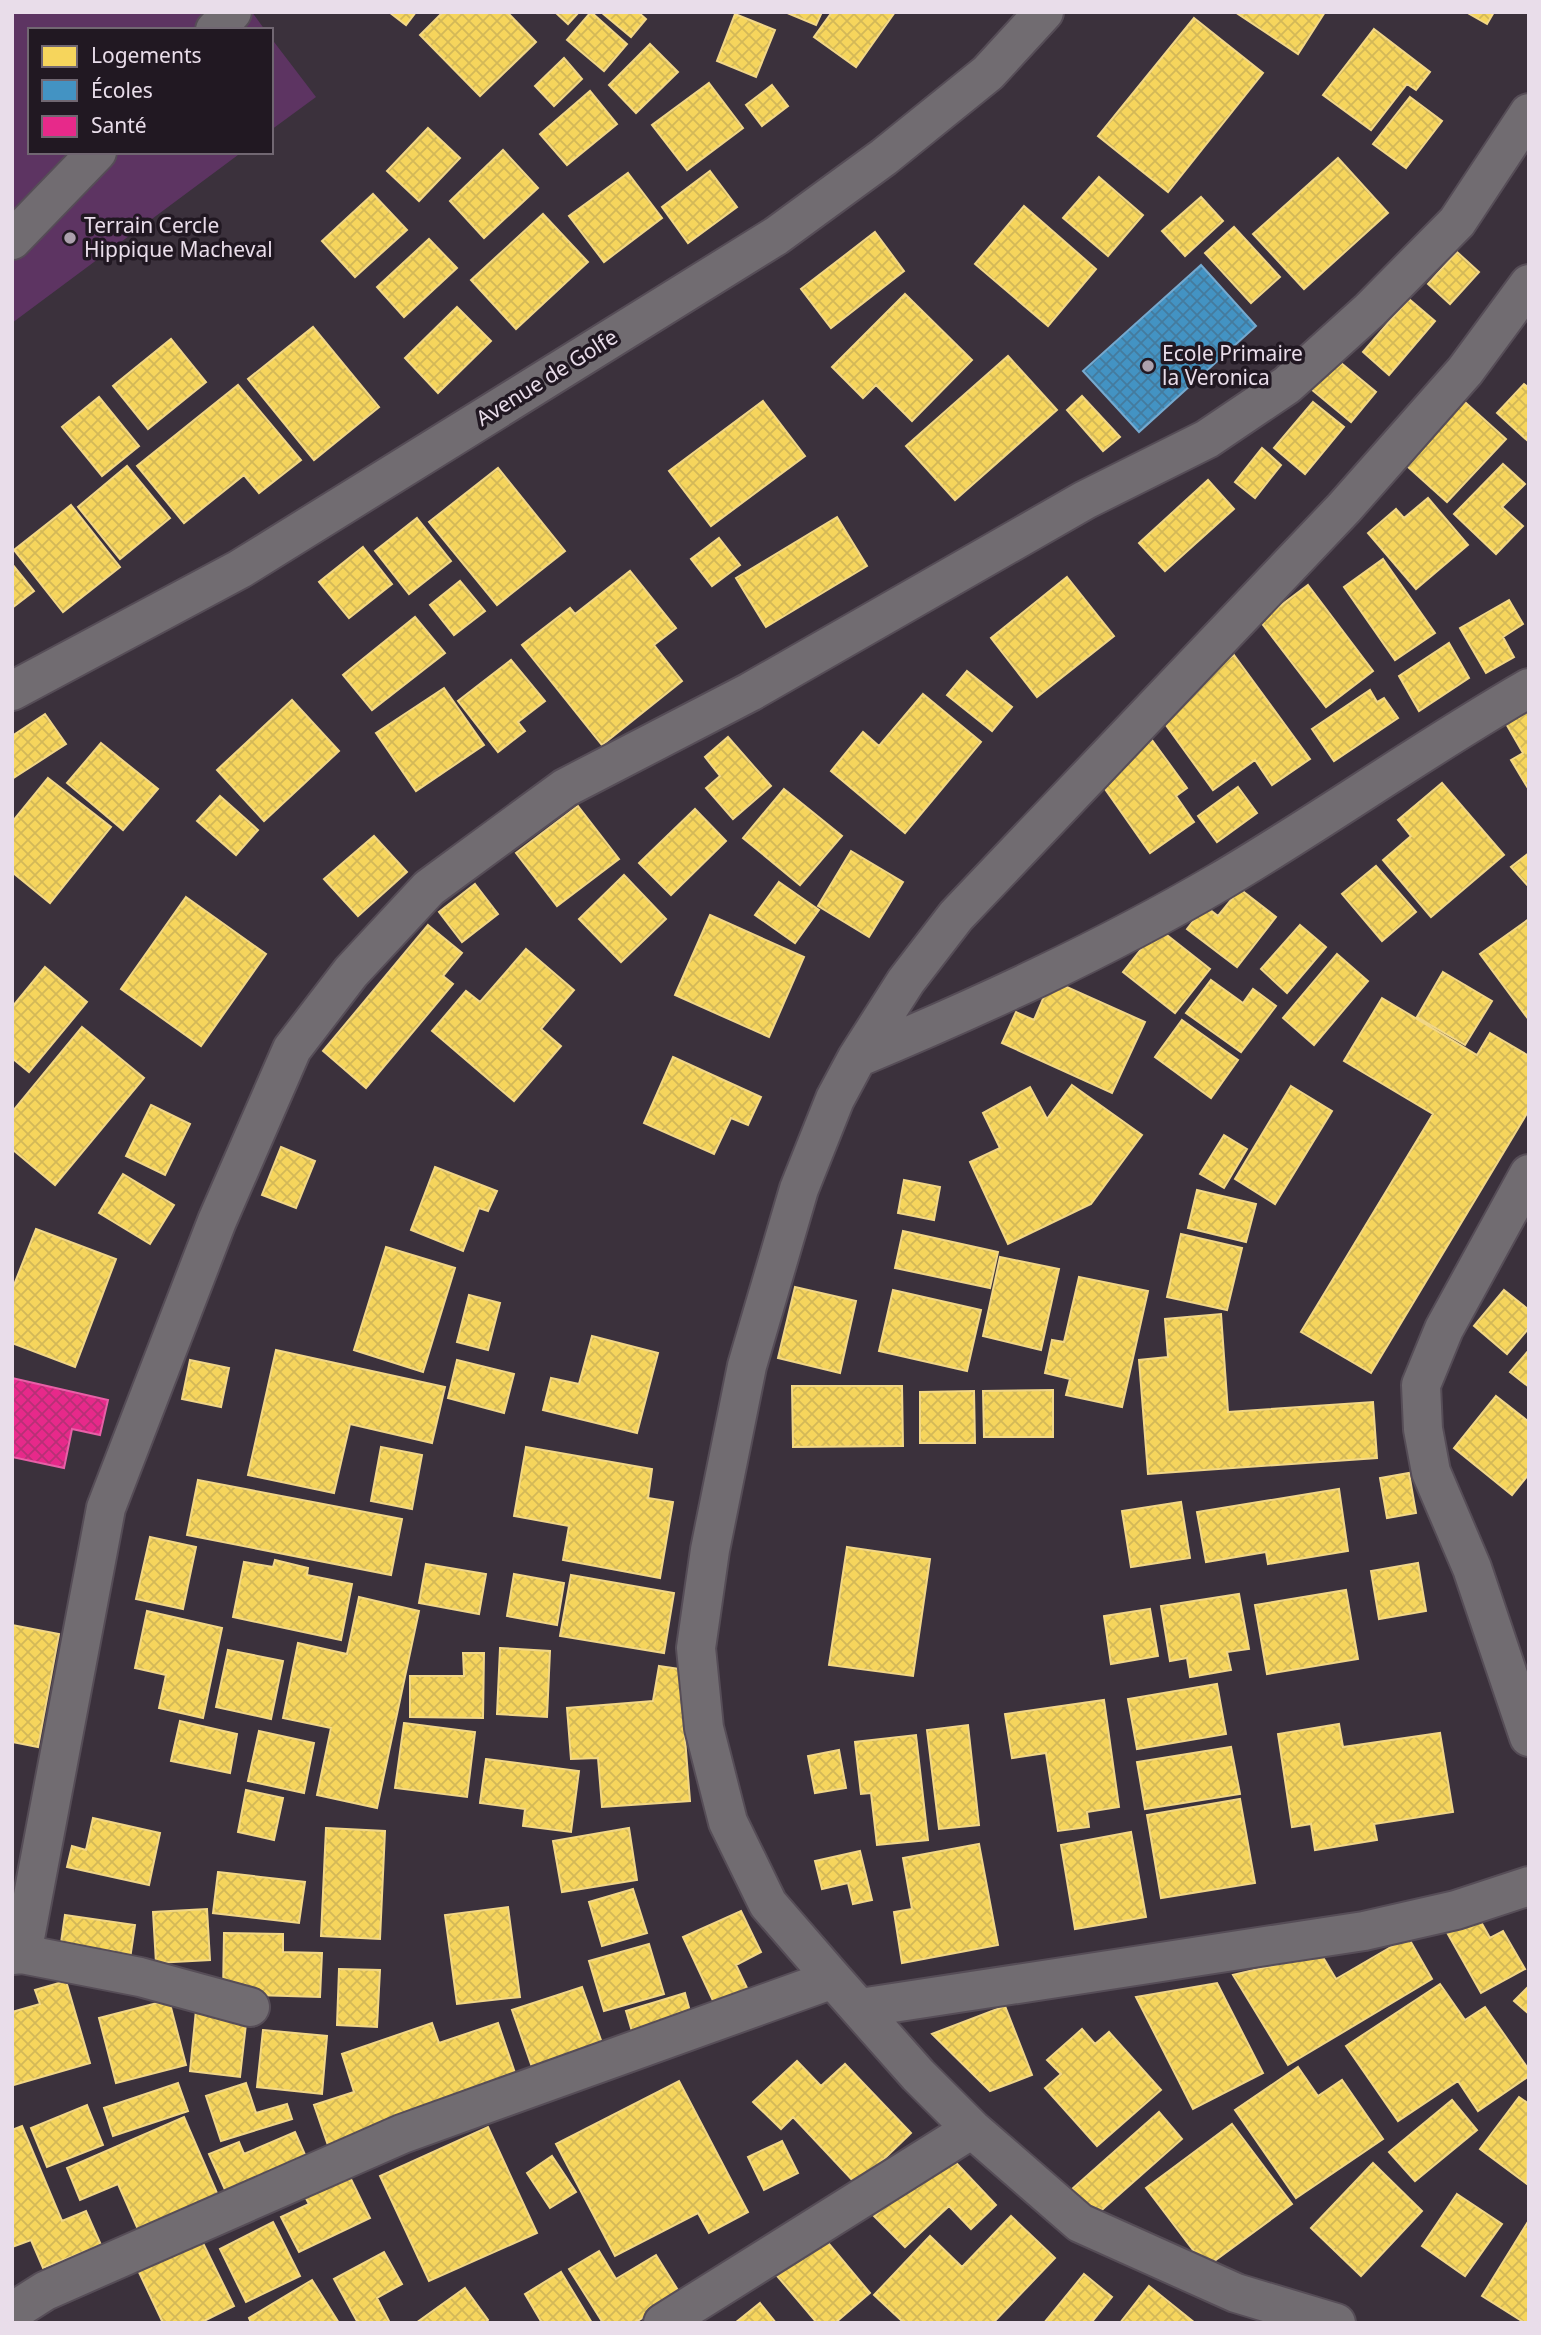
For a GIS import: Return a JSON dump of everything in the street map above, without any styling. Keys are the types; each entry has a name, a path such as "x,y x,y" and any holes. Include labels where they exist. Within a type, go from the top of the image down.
{"street":[{"path":"217,28 232,12"},
{"name":"Avenue de Golfe","path":"12,691 240,569 776,236 884,158 988,73 1044,12"},
{"path":"250,2007 140,1977 17,1954 106,1508 217,1221 292,1049 351,972 429,888 565,788 750,692 1085,500 1207,439 1287,386 1370,310 1457,222 1529,113"},
{"path":"12,240 95,154"},
{"path":"1336,2323 1236,2293 1080,2223 972,2129 918,2075 768,1904 728,1822 704,1728 695,1648 710,1550 747,1366 799,1189 835,1099 857,1058 906,981 956,916 1344,508 1465,371 1529,284"},
{"path":"857,1058 1036,981 1219,882 1445,736 1529,688"},
{"path":"1529,1174 1444,1329 1421,1385 1423,1429 1431,1472 1472,1568 1529,1737"},
{"path":"860,2008 1364,1931 1456,1910 1529,1886"},
{"path":"12,2312 46,2291 316,2175 402,2134 833,1979"},
{"path":"663,2323 972,2129"}],"shaded area":[{"name":"Terrain Cercle Hippique Macheval","path":"12,12 252,12 264,28 28,28 28,154 239,154 12,323"},
{"path":"273,41 316,97 273,129"}],"building: Logements":[{"path":"389,12 416,12 406,25"},
{"path":"443,12 507,12 536,42 480,96 420,35"},
{"path":"555,12 579,12 568,24"},
{"path":"591,12 627,44 604,71 567,40"},
{"path":"601,12 638,12 646,19 631,37"},
{"path":"785,12 822,12 816,25"},
{"path":"832,12 895,12 856,67 814,37"},
{"path":"1235,12 1325,12 1298,54"},
{"path":"1466,12 1494,12 1487,24"},
{"path":"735,14 775,30 756,77 717,61"},
{"path":"1194,18 1263,73 1168,192 1098,136"},
{"path":"1374,29 1430,72 1416,90 1407,84 1371,130 1323,95"},
{"path":"650,44 678,72 636,113 609,85"},
{"path":"564,58 582,79 554,106 535,86"},
{"path":"709,83 743,128 687,170 652,125"},
{"path":"772,85 788,106 762,126 746,105"},
{"path":"590,91 617,124 567,165 540,134"},
{"path":"1410,97 1442,121 1406,168 1373,144"},
{"path":"428,128 460,158 419,201 387,171"},
{"path":"503,150 538,188 484,238 450,201"},
{"path":"1338,158 1388,213 1304,289 1253,234"},
{"path":"710,171 737,207 688,243 662,207"},
{"path":"628,173 662,218 604,262 569,216"},
{"path":"1099,177 1143,215 1108,256 1063,218"},
{"path":"373,194 407,230 355,277 322,241"},
{"path":"1201,197 1223,221 1185,256 1162,231"},
{"path":"1024,206 1096,269 1048,326 975,264"},
{"path":"543,214 588,262 516,329 471,280"},
{"path":"1234,227 1280,277 1251,303 1205,253"},
{"path":"875,232 904,271 831,328 801,289"},
{"path":"429,239 457,268 404,317 377,287"},
{"path":"1457,252 1479,272 1450,304 1428,284"},
{"path":"905,294 972,360 912,421 876,385 863,398 832,367"},
{"path":"1409,299 1435,321 1389,375 1363,352"},
{"path":"457,307 491,341 438,393 405,358"},
{"path":"313,327 379,407 314,460 248,379"},
{"path":"171,339 206,382 148,429 113,386"},
{"path":"1008,356 1057,410 955,500 906,446"},
{"path":"1335,358 1376,392 1351,422 1310,388"},
{"path":"1524,384 1529,388 1529,442 1497,413"},
{"path":"238,385 301,460 259,493 244,475 184,523 137,466"},
{"path":"1456,394 1506,439 1447,502 1398,458"},
{"path":"1082,396 1120,437 1103,451 1067,410"},
{"path":"99,397 139,446 102,476 62,427"},
{"path":"763,401 805,456 711,526 669,471"},
{"path":"1313,402 1344,427 1305,474 1274,448"},
{"path":"1262,448 1281,465 1255,498 1235,482"},
{"path":"1503,464 1525,484 1502,507 1523,526 1496,554 1454,514"},
{"path":"127,466 170,518 120,559 78,507"},
{"path":"498,468 565,551 497,605 429,522"},
{"path":"1208,480 1234,509 1165,571 1139,543"},
{"path":"1428,498 1468,545 1416,589 1368,533 1396,509 1404,518"},
{"path":"71,505 120,567 63,612 14,550"},
{"path":"837,517 867,566 766,627 736,578"},
{"path":"417,518 451,561 409,594 375,551"},
{"path":"719,538 740,565 712,586 691,559"},
{"path":"363,547 392,584 349,618 319,582"},
{"path":"1383,559 1435,633 1395,660 1344,587"},
{"path":"12,564 34,591 12,608"},
{"path":"630,571 676,628 654,645 682,681 602,745 522,645 570,608 575,614"},
{"path":"1067,577 1114,636 1037,697 991,638"},
{"path":"460,581 485,611 454,635 430,605"},
{"path":"1308,585 1373,671 1326,707 1260,621"},
{"path":"1509,600 1523,624 1503,637 1514,657 1486,673 1460,628"},
{"path":"415,617 445,653 372,710 343,675"},
{"path":"1449,643 1469,678 1419,711 1399,676"},
{"path":"1234,655 1310,759 1272,785 1255,760 1213,790 1155,710"},
{"path":"511,660 545,701 518,722 525,731 498,752 458,701"},
{"path":"967,671 1012,707 992,731 947,695"},
{"path":"444,688 484,745 416,791 376,733"},
{"path":"1370,690 1377,702 1384,698 1398,718 1334,761 1312,729"},
{"path":"923,694 981,742 905,833 831,771 863,732 879,746"},
{"path":"292,700 339,751 264,821 217,770"},
{"path":"1529,709 1529,790 1511,760 1523,753 1505,722"},
{"path":"45,714 66,744 12,779 12,736"},
{"path":"728,737 771,786 733,819 706,788 720,776 705,757"},
{"path":"1152,740 1187,788 1176,796 1194,822 1150,853 1098,779"},
{"path":"101,743 158,789 123,830 67,783"},
{"path":"48,778 111,827 50,903 12,872 12,822"},
{"path":"1442,783 1504,855 1431,917 1383,860 1411,836 1398,820"},
{"path":"1238,787 1257,813 1217,842 1198,816"},
{"path":"784,789 842,836 800,885 743,838"},
{"path":"220,796 258,830 236,855 197,821"},
{"path":"578,806 619,859 557,906 516,853"},
{"path":"695,809 726,841 671,895 639,863"},
{"path":"374,836 407,872 358,916 324,879"},
{"path":"851,851 903,882 869,937 818,906"},
{"path":"1529,853 1529,887 1511,867"},
{"path":"1376,866 1416,912 1382,941 1342,894"},
{"path":"624,875 666,919 621,962 579,919"},
{"path":"779,882 819,910 795,943 755,915"},
{"path":"475,884 498,914 462,942 439,912"},
{"path":"1240,889 1276,917 1237,967 1187,929 1205,906 1218,916"},
{"path":"186,897 266,954 201,1046 121,989"},
{"path":"710,915 804,957 769,1037 675,995"},
{"path":"1529,919 1529,1020 1480,954"},
{"path":"428,925 462,953 443,976 453,984 366,1088 323,1051"},
{"path":"1300,925 1326,947 1287,993 1261,969"},
{"path":"1158,928 1210,969 1175,1013 1123,972"},
{"path":"526,949 574,990 541,1029 561,1046 514,1101 432,1031 466,991 480,1002"},
{"path":"1337,954 1368,981 1314,1045 1283,1018"},
{"path":"45,967 87,1002 29,1072 12,1058 12,1007"},
{"path":"1443,972 1492,1001 1465,1045 1417,1017"},
{"path":"1051,980 1145,1022 1112,1093 1002,1043 1016,1012 1034,1020"},
{"path":"1211,980 1243,1003 1253,989 1276,1006 1241,1052 1186,1013"},
{"path":"1382,998 1477,1055 1490,1033 1529,1056 1529,1110 1371,1373 1301,1332 1433,1114 1344,1061"},
{"path":"1182,1020 1238,1060 1211,1098 1155,1057"},
{"path":"82,1027 144,1078 55,1185 12,1149 12,1112"},
{"path":"673,1057 761,1097 748,1125 731,1118 714,1154 644,1123"},
{"path":"1072,1085 1142,1135 1091,1204 1008,1244 970,1162 1000,1148 983,1113 1030,1087 1047,1119"},
{"path":"1291,1086 1332,1111 1275,1204 1235,1179"},
{"path":"151,1105 190,1124 165,1175 126,1156"},
{"path":"1224,1135 1247,1149 1224,1188 1200,1174"},
{"path":"281,1147 315,1161 296,1208 262,1195"},
{"path":"435,1167 497,1191 488,1211 479,1208 463,1251 411,1230"},
{"path":"123,1174 174,1205 150,1244 99,1213"},
{"path":"904,1180 940,1187 934,1220 898,1213"},
{"path":"1197,1190 1256,1204 1246,1242 1188,1228"},
{"path":"36,1229 116,1259 75,1367 12,1343 12,1290"},
{"path":"903,1231 998,1252 990,1288 895,1268"},
{"path":"1181,1234 1242,1248 1227,1310 1167,1297"},
{"path":"386,1247 455,1268 423,1372 354,1350"},
{"path":"1000,1257 1059,1269 1041,1350 983,1336"},
{"path":"1079,1277 1148,1291 1122,1407 1066,1395 1070,1379 1045,1373 1052,1340 1064,1342"},
{"path":"795,1287 856,1301 840,1373 778,1358"},
{"path":"893,1290 981,1310 967,1371 879,1351"},
{"path":"1504,1290 1529,1310 1529,1328 1507,1354 1474,1326"},
{"path":"469,1295 500,1303 488,1350 457,1342"},
{"path":"1221,1314 1228,1412 1373,1402 1377,1458 1148,1474 1139,1360 1168,1357 1165,1319"},
{"path":"592,1336 658,1353 637,1433 543,1410 551,1378 579,1384"},
{"path":"276,1350 445,1387 432,1443 350,1424 334,1493 248,1475"},
{"path":"1529,1350 1529,1387 1510,1372"},
{"path":"190,1360 229,1368 221,1407 182,1399"},
{"path":"457,1360 514,1374 504,1413 448,1398"},
{"path":"792,1386 902,1386 903,1446 793,1447"},
{"path":"1053,1390 1053,1437 984,1437 983,1391"},
{"path":"974,1391 975,1443 920,1443 920,1392"},
{"path":"1496,1396 1529,1422 1529,1474 1512,1495 1454,1448"},
{"path":"381,1447 422,1455 412,1509 371,1501"},
{"path":"526,1447 652,1469 648,1498 673,1502 660,1578 563,1560 569,1526 514,1516"},
{"path":"1409,1473 1416,1513 1387,1518 1380,1478"},
{"path":"198,1480 402,1519 391,1575 187,1535"},
{"path":"1339,1489 1348,1551 1268,1564 1266,1552 1206,1562 1197,1512"},
{"path":"1181,1502 1190,1558 1131,1567 1122,1511"},
{"path":"150,1537 196,1547 183,1609 136,1599"},
{"path":"847,1547 930,1559 913,1676 829,1665"},
{"path":"275,1560 308,1568 307,1575 352,1584 341,1640 233,1617 244,1562 273,1567"},
{"path":"1418,1563 1426,1611 1379,1619 1371,1571"},
{"path":"426,1564 486,1574 479,1614 419,1603"},
{"path":"514,1574 564,1583 557,1625 507,1616"},
{"path":"571,1575 674,1593 664,1653 560,1636"},
{"path":"1346,1590 1358,1659 1267,1674 1255,1605"},
{"path":"1239,1594 1249,1649 1227,1652 1231,1670 1190,1677 1187,1658 1170,1661 1161,1606"},
{"path":"359,1597 419,1611 377,1808 317,1795 331,1728 283,1718 298,1643 347,1654"},
{"path":"1150,1609 1158,1656 1111,1664 1104,1616"},
{"path":"147,1611 222,1628 203,1718 159,1708 166,1675 135,1668"},
{"path":"12,1625 59,1634 38,1747 12,1742"},
{"path":"500,1648 550,1651 547,1717 497,1714"},
{"path":"228,1650 283,1661 271,1719 216,1707"},
{"path":"463,1653 484,1653 483,1718 410,1717 410,1676 464,1676"},
{"path":"659,1666 687,1670 682,1700 690,1801 602,1807 598,1758 571,1759 567,1708 653,1701"},
{"path":"1217,1684 1226,1734 1137,1749 1128,1699"},
{"path":"1104,1700 1119,1807 1087,1812 1089,1827 1058,1831 1046,1753 1012,1758 1005,1714"},
{"path":"180,1721 237,1734 230,1773 171,1761"},
{"path":"404,1723 475,1732 467,1797 395,1788"},
{"path":"1339,1724 1343,1747 1440,1733 1453,1812 1374,1824 1377,1840 1315,1850 1311,1824 1292,1827 1278,1734"},
{"path":"968,1725 979,1825 939,1829 927,1730"},
{"path":"259,1731 314,1743 304,1793 248,1781"},
{"path":"916,1735 928,1840 877,1845 871,1793 861,1794 855,1742"},
{"path":"1231,1747 1240,1794 1145,1809 1137,1762"},
{"path":"839,1750 846,1788 815,1793 808,1756"},
{"path":"486,1759 579,1771 571,1832 523,1826 525,1809 480,1803"},
{"path":"246,1790 283,1798 274,1840 238,1832"},
{"path":"1240,1799 1255,1883 1161,1898 1147,1815"},
{"path":"93,1818 160,1833 149,1885 67,1867 72,1846 86,1850"},
{"path":"326,1828 385,1831 380,1939 321,1936"},
{"path":"629,1828 637,1880 562,1892 553,1841"},
{"path":"1131,1832 1146,1917 1075,1929 1061,1845"},
{"path":"979,1844 998,1945 902,1963 894,1912 912,1909 903,1858"},
{"path":"860,1851 872,1900 853,1904 848,1883 822,1889 815,1861"},
{"path":"218,1872 305,1882 299,1923 213,1913"},
{"path":"633,1889 647,1933 602,1946 589,1902"},
{"path":"508,1907 520,1997 457,2004 445,1915"},
{"path":"207,1909 210,1960 156,1963 153,1912"},
{"path":"741,1911 761,1952 736,1965 748,1990 715,2005 683,1937"},
{"path":"1476,1913 1490,1938 1503,1931 1525,1969 1481,1993 1445,1929"},
{"path":"65,1915 135,1925 130,1959 60,1950"},
{"path":"224,1933 283,1934 283,1952 322,1953 320,1997 223,1994"},
{"path":"1408,1937 1432,1979 1288,2065 1233,1975 1321,1954 1336,1979"},
{"path":"649,1944 664,1994 604,2011 589,1961"},
{"path":"339,1969 380,1970 377,2027 337,2025"},
{"path":"66,1981 90,2063 14,2085 12,2012 40,2004 35,1990"},
{"path":"1217,1983 1263,2073 1193,2109 1136,1997"},
{"path":"1440,1984 1465,2020 1485,2007 1529,2070 1529,2076 1478,2111 1458,2081 1398,2121 1346,2046"},
{"path":"1529,1986 1529,2014 1514,2001"},
{"path":"582,1987 602,2043 532,2067 512,2010"},
{"path":"685,1993 691,2015 636,2045 626,2011"},
{"path":"169,2000 186,2065 116,2083 99,2018"},
{"path":"1005,2006 1032,2075 990,2091 932,2034"},
{"path":"196,2010 247,2015 240,2077 190,2071"},
{"path":"432,2023 439,2043 498,2023 517,2079 331,2154 314,2105 354,2092 342,2054"},
{"path":"1082,2029 1095,2044 1109,2032 1161,2090 1097,2146 1045,2088 1061,2074 1047,2060"},
{"path":"263,2030 327,2036 322,2094 257,2087"},
{"path":"797,2061 821,2086 845,2064 911,2133 857,2185 793,2117 781,2129 753,2102"},
{"path":"1298,2067 1318,2096 1342,2080 1383,2139 1296,2198 1235,2110"},
{"path":"679,2081 748,2212 709,2233 698,2213 615,2256 556,2144"},
{"path":"178,2083 188,2111 113,2136 104,2108"},
{"path":"246,2083 256,2113 287,2104 292,2119 221,2141 206,2096"},
{"path":"1519,2097 1529,2104 1527,2184 1480,2149"},
{"path":"1452,2100 1477,2130 1415,2181 1389,2152"},
{"path":"87,2105 103,2145 47,2167 31,2128"},
{"path":"1159,2112 1182,2139 1096,2215 1072,2189"},
{"path":"184,2117 220,2200 140,2234 118,2184 80,2200 67,2168"},
{"path":"1232,2124 1292,2204 1206,2267 1146,2188"},
{"path":"22,2126 62,2221 86,2211 101,2245 43,2268 31,2240 12,2247 12,2130"},
{"path":"488,2127 537,2233 429,2281 380,2176"},
{"path":"295,2132 310,2166 230,2201 209,2154 239,2142 244,2154"},
{"path":"782,2141 798,2173 764,2190 748,2157"},
{"path":"944,2150 996,2205 971,2229 949,2206 905,2247 874,2216"},
{"path":"552,2156 576,2192 550,2208 527,2173"},
{"path":"1373,2163 1422,2211 1361,2276 1311,2228"},
{"path":"347,2171 370,2218 299,2252 281,2217 309,2204 303,2193"},
{"path":"1457,2194 1502,2224 1465,2276 1422,2246"},
{"path":"1011,2216 1055,2258 993,2323 904,2323 874,2295 930,2236 962,2267"},
{"path":"1529,2220 1529,2323 1525,2323 1482,2296"},
{"path":"273,2222 300,2276 246,2302 220,2249"},
{"path":"819,2232 870,2293 835,2323 817,2323 773,2271"},
{"path":"199,2235 234,2306 200,2323 163,2323 136,2266"},
{"path":"599,2251 616,2279 656,2255 681,2295 634,2323 603,2323 569,2269"},
{"path":"384,2252 402,2284 377,2298 390,2323 358,2323 334,2279"},
{"path":"561,2272 592,2323 542,2323 525,2294"},
{"path":"1084,2274 1112,2297 1091,2323 1044,2323"},
{"path":"312,2280 339,2323 251,2323 249,2318"},
{"path":"1149,2286 1195,2323 1120,2323"},
{"path":"465,2288 488,2320 485,2323 416,2323"},
{"path":"760,2303 776,2323 735,2323"}],"building: Écoles":[{"path":"1201,265 1256,326 1139,432 1083,371"}],"building: Santé":[{"path":"12,1378 108,1400 100,1435 72,1429 64,1468 12,1457"}],"place":[{"name":"Terrain Cercle Hippique Macheval","path":"70,238"},
{"name":"Ecole Primaire la Veronica","path":"1148,366"}]}
